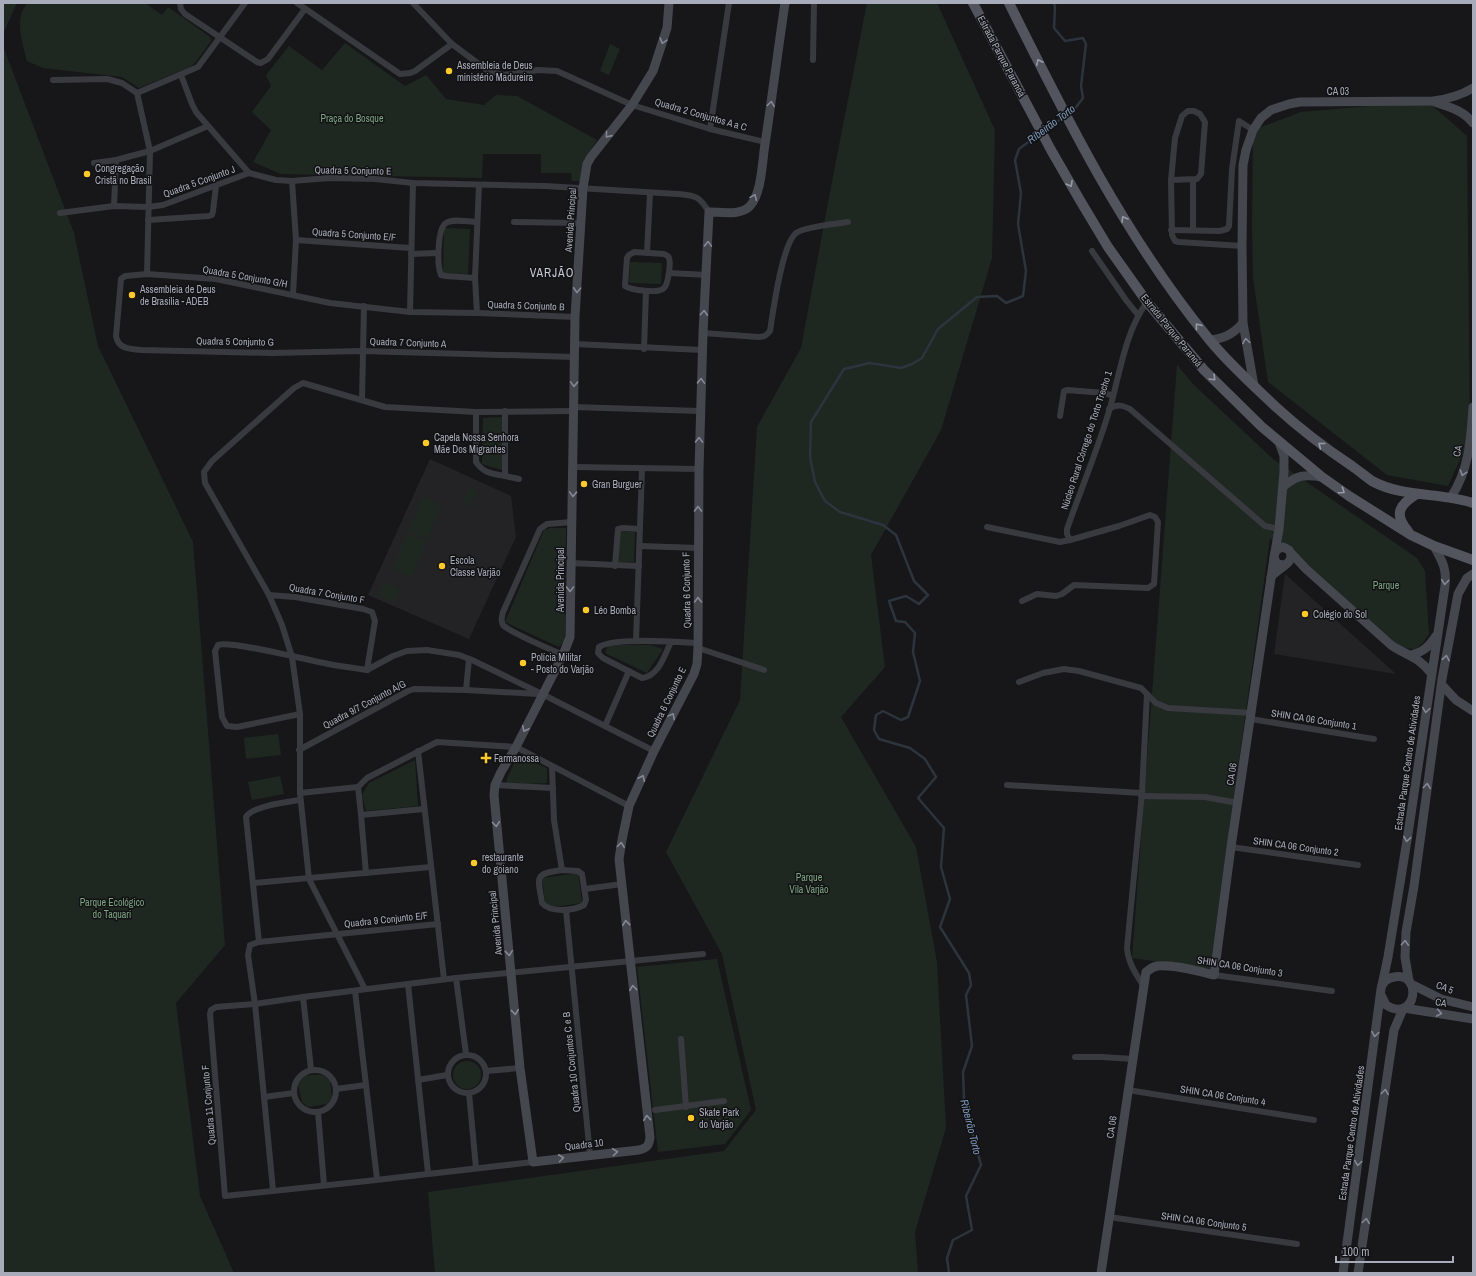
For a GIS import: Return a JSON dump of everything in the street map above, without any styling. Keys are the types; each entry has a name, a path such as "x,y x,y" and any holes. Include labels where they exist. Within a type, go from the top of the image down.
{"main road":[{"name":"Estrada Parque Paranoá","path":"974,3 1080,202 1108,247 1147,302 1204,370 1262,427 1322,477 1411,535 1434,546 1473,560"},
{"path":"1010,3 1077,137 1124,219 1151,262 1209,340 1254,386 1292,421 1324,448 1372,480 1393,489 1417,494 1451,497 1473,503"},
{"path":"1411,535 1404,527 1399,512 1402,505 1417,494"}],"street":[{"path":"180,3 181,10 185,14 257,62 261,63 268,59 305,9"},
{"path":"53,80 107,79 122,83 137,93 198,67 221,38 245,3"},
{"path":"297,3 400,74 415,71 452,44"},
{"name":"Quadra 2 Conjuntos A a C","path":"413,3 452,44 488,71 504,75 538,70 557,71 632,105 710,128 765,142"},
{"name":"Avenida Principal","path":"533,1162 520,1068 496,824 494,794 495,785 563,655 570,637 575,317 580,223 583,188 588,164 591,157 632,105 648,81 658,58 667,28 669,3"},
{"path":"710,128 729,3"},
{"path":"698,548 700,411 709,212 737,212 749,207 758,186 785,3"},
{"path":"813,60 814,3"},
{"name":"Quadra 5 Conjunto J","path":"137,93 150,151 148,207 175,202 250,173 196,112 181,74"},
{"name":"CA 03","path":"1254,386 1243,323 1243,165 1246,150 1253,130 1261,118 1272,110 1300,102 1433,101 1450,99 1473,88"},
{"name":"CA 03","path":"1433,101 1459,110 1466,114 1473,123"},
{"path":"1171,180 1193,180 1199,178 1201,174 1205,122 1200,114 1194,111 1184,113 1180,120 1175,138 1171,180 1171,230 1173,238 1175,241 1179,242 1242,246"},
{"path":"1171,230 1220,231 1227,229 1229,226 1232,169 1239,121 1253,130"},
{"path":"94,163 116,160 150,151 208,126"},
{"path":"114,206 116,160"},
{"name":"Quadra 5 Conjunto E","path":"250,173 276,180 292,181 343,178 375,179 413,183 545,186 678,194 696,196 709,212"},
{"path":"1193,180 1193,230"},
{"path":"292,181 296,240 292,294"},
{"path":"410,312 413,183"},
{"path":"477,313 476,278 479,185"},
{"path":"148,220 212,215 216,186"},
{"path":"647,252 650,193"},
{"path":"60,213 114,206 148,207 147,274"},
{"path":"476,278 446,276 441,274 438,253 441,231 444,224 451,222 477,222"},
{"path":"514,222 580,223"},
{"path":"703,333 758,336 765,336 768,334 770,331 783,264 788,247 796,234 806,229 848,222"},
{"name":"Quadra 5 Conjunto E/F","path":"296,240 438,253"},
{"path":"1092,251 1138,315"},
{"path":"634,252 647,252 666,255 670,260 666,287 663,290 646,291 625,286 628,254 634,252"},
{"path":"669,273 707,275"},
{"name":"Quadra 5 Conjunto G/H","path":"116,336 119,284 123,277 147,274 216,279 330,302 364,306"},
{"path":"644,348 646,291"},
{"name":"Núcleo Rural Córrego do Torto Trecho 1","path":"1070,540 1067,534 1067,529 1109,409 1130,335 1138,315 1147,302"},
{"path":"362,351 364,306"},
{"name":"Quadra 5 Conjunto B","path":"364,306 410,312 575,317"},
{"path":"1209,340 1219,339 1236,331 1243,323"},
{"name":"Quadra 5 Conjunto G","path":"116,336 116,340 122,347 125,349 135,350 272,353 362,351"},
{"path":"575,344 702,350"},
{"name":"Quadra 7 Conjunto A","path":"362,400 362,351 575,357"},
{"path":"365,989 309,879 300,800 300,714 292,657 282,624 269,595 205,483 204,472 212,461 298,385 303,383 385,407 476,412 573,409 700,411"},
{"path":"1060,416 1064,391 1067,390 1113,396"},
{"path":"1109,409 1115,405 1122,405 1130,409 1265,526 1279,530"},
{"name":"CA","path":"1451,497 1457,488 1467,458 1473,407"},
{"path":"505,411 505,476"},
{"path":"476,412 476,462 486,472 519,479"},
{"name":"CA 06","path":"1214,975 1231,848 1274,555 1279,530 1284,456 1280,442"},
{"path":"573,467 699,469"},
{"path":"636,641 642,469"},
{"path":"1283,487 1291,480 1308,474 1322,477"},
{"path":"987,528 1060,542 1119,526 1150,515 1155,517 1158,522 1154,584 1148,588 1074,585 1062,594 1056,596 1037,594 1022,601"},
{"path":"563,655 513,631 502,624 501,619 502,612 540,529 547,524 572,522"},
{"path":"615,566 618,529 640,529"},
{"name":"Quadra 6 Conjunto F","path":"640,546 698,548 698,643"},
{"name":"Estrada Parque Centro de Atividades","path":"1382,985 1408,834 1446,576 1445,566 1434,546"},
{"path":"1306,569 1278,564 1274,555 1280,548 1283,547 1289,550 1306,569 1391,645 1399,651 1423,663 1431,673"},
{"path":"1271,576 1291,559 1291,553"},
{"path":"570,564 639,566"},
{"path":"1410,983 1401,977 1395,976 1390,978 1382,985 1382,1001 1386,1006 1397,1010 1403,1008 1411,1002 1413,998 1414,992 1410,983 1405,957 1406,932 1414,886 1429,769 1458,594 1467,578 1473,574"},
{"name":"Quadra 7 Conjunto F","path":"269,595 295,597 363,609 372,612 375,621 367,670"},
{"path":"1411,656 1420,653 1430,646 1437,634"},
{"path":"671,642 654,674 647,678 642,678 602,658 598,653 599,647 606,644 636,641 671,642 698,643 764,670"},
{"path":"300,714 231,727 227,726 222,717 215,651 218,645 224,643 237,645 326,664 367,670 393,656 407,651 442,651 469,659 654,751"},
{"name":"Quadra 6 Conjunto E","path":"639,1150 648,1147 650,1138 622,884 620,859 622,840 629,806 654,751 694,674 698,643"},
{"path":"466,690 469,659"},
{"name":"SHIN CA 06 Conjunto 1","path":"1019,682 1043,673 1064,669 1079,670 1141,688 1156,703 1168,708 1251,716 1374,738"},
{"path":"605,726 629,671"},
{"path":"1442,685 1456,700 1473,711"},
{"name":"Quadra 9/7 Conjunto A/G","path":"299,750 408,691 420,689 466,690 542,694"},
{"path":"1143,985 1131,965 1128,956 1128,948 1141,794 1147,694"},
{"path":"1440,702 1456,700"},
{"path":"300,793 358,788 367,778 437,742 516,747 629,806"},
{"path":"418,751 444,979"},
{"path":"552,766 554,820 562,870"},
{"path":"495,785 553,788"},
{"path":"1007,785 1205,797 1238,803"},
{"path":"358,788 362,815 366,873"},
{"path":"300,800 256,810 248,814 246,817 259,942 250,945 248,955 255,1004 273,1190 533,1162"},
{"path":"362,815 424,808"},
{"name":"SHIN CA 06 Conjunto 2","path":"1231,848 1358,865"},
{"path":"253,883 432,867"},
{"path":"562,870 580,872 583,877 585,889 586,900 584,905 566,910 548,908 543,904 539,882 542,874 562,870"},
{"path":"585,889 622,884"},
{"name":"Quadra 10 Conjuntos C e B","path":"566,910 590,1155"},
{"name":"Quadra 9 Conjunto E/F","path":"259,942 438,924"},
{"path":"255,1004 302,996 444,979 511,974 703,954"},
{"name":"SHIN CA 06 Conjunto 3","path":"1146,972 1157,966 1184,968 1214,975 1332,991"},
{"name":"CA 06","path":"1101,1273 1108,1217 1146,972"},
{"path":"456,978 466,1054"},
{"name":"CA 5","path":"1410,983 1441,999 1473,1007"},
{"path":"408,984 428,1174"},
{"path":"355,990 377,1179"},
{"name":"Estrada Parque Centro de Atividades","path":"1343,1273 1381,995"},
{"path":"302,996 311,1069"},
{"name":"Quadra 11 Conjunto F","path":"255,1004 216,1007 211,1010 210,1014 225,1196 273,1190"},
{"path":"1358,1273 1394,1030 1403,1008"},
{"name":"CA","path":"1403,1008 1473,1019"},
{"path":"681,1039 686,1107"},
{"path":"466,1054 475,1056 479,1059 486,1071 485,1081 482,1085 478,1089 469,1093 459,1091 451,1085 447,1075 448,1068 452,1061 458,1056 466,1054"},
{"path":"1075,1057 1133,1059"},
{"path":"486,1071 520,1068"},
{"path":"311,1069 320,1070 328,1074 334,1080 336,1089 334,1099 328,1108 318,1112 302,1108 294,1094 294,1085 298,1078 304,1072 311,1069"},
{"path":"418,1080 447,1075"},
{"path":"336,1089 366,1085"},
{"name":"SHIN CA 06 Conjunto 4","path":"1128,1090 1314,1120"},
{"path":"469,1093 476,1168"},
{"path":"264,1097 294,1094"},
{"path":"655,1110 724,1101"},
{"path":"318,1112 324,1185"},
{"name":"Quadra 10","path":"533,1162 639,1150"},
{"name":"SHIN CA 06 Conjunto 5","path":"1108,1217 1297,1244"}],"shaded area":[{"name":"Escola Classe Varjão","path":"430,459 511,496 516,537 469,639 368,595"},
{"name":"Colégio do Sol","path":"1285,574 1396,674 1274,654"}],"green space":[{"path":"3,3 17,3 3,34"},
{"path":"28,3 145,3 162,15 168,7 210,37 211,41 195,63 190,67 139,88 122,77 43,68 27,61 20,31 20,23 23,9"},
{"name":"Parque Vila Varjão","path":"867,3 937,3 995,130 992,258 941,430 871,555 885,667 841,717 916,847 937,962 946,1128 915,1232 918,1273 435,1273 428,1192 724,1151 756,1110 722,954 666,852 740,700 757,427 801,348"},
{"name":"Praça do Bosque","path":"345,43 405,86 426,75 446,99 484,105 496,95 517,96 597,140 584,160 580,181 572,181 571,173 541,173 541,154 483,154 482,178 281,174 253,162 271,130 252,112 271,86 266,75 289,46 322,70"},
{"path":"610,44 620,49 609,75 600,71"},
{"name":"Parque Ecológico do Taquari","path":"3,46 74,233 98,346 193,542 225,945 176,1003 200,1196 234,1273 3,1273"},
{"path":"1427,101 1467,136 1470,438 1448,486 1387,475 1268,382 1253,278 1253,130 1301,112"},
{"path":"444,228 470,229 468,274 443,273"},
{"path":"630,262 662,263 661,284 629,283"},
{"name":"Parque","path":"1177,365 1194,385 1273,459 1417,558 1425,571 1429,634 1423,643 1415,649 1399,648 1270,538 1210,969 1132,958"},
{"path":"502,417 502,470 482,464 483,418"},
{"path":"471,487 478,491 470,506 462,502"},
{"path":"422,497 441,505 428,539 409,531"},
{"path":"551,528 566,528 565,633 564,641 559,647 505,622 544,530"},
{"path":"619,532 635,532 634,562 618,562"},
{"path":"407,533 426,540 412,577 393,569"},
{"path":"384,582 400,589 394,603 378,596"},
{"path":"608,645 650,645 663,649 647,673 605,653"},
{"path":"278,734 281,755 246,759 244,738"},
{"path":"517,756 547,768 547,783 509,785 506,781"},
{"path":"415,760 418,806 366,811 362,795 369,783"},
{"path":"280,776 284,794 252,800 248,782"},
{"path":"578,873 582,903 546,908 542,878"},
{"path":"717,959 751,1110 725,1144 658,1152 637,967"},
{"path":"467,1061 473,1062 477,1065 480,1069 480,1081 477,1085 473,1088 467,1089 461,1088 457,1085 454,1081 453,1075 454,1069 457,1065 461,1062"},
{"path":"306,1075 322,1075 330,1080 332,1098 327,1104 308,1107 302,1102 298,1085 301,1079"}],"waterway":[{"name":"Ribeirão Torto","path":"1054,3 1054,28 1065,41 1083,38 1086,44 1081,86 1083,98 1073,111 1068,114"},
{"name":"Ribeirão Torto","path":"1043,131 1064,117"},
{"name":"Ribeirão Torto","path":"949,1273 947,1258 953,1240 972,1230 966,1196 981,1165 964,1100 963,1072 972,1046 966,995 971,985 969,973 940,927 950,899 941,867 944,828 918,798 936,777 925,759 910,748 879,739 874,730 876,715 883,711 901,720 908,717 920,681 913,652 915,633 905,622 896,621 889,601 906,596 919,604 928,595 914,581 896,535 883,525 840,512 825,501 815,482 810,457 811,422 844,369 870,363 901,368 912,364 922,358 938,329 977,297 997,296 1006,303 1023,296 1026,271 1018,224 1021,193 1015,160 1019,149 1039,134"}],"place":[{"name":"Assembleia de Deus ministério Madureira","path":"449,71"},
{"name":"Congregação Cristã no Brasil","path":"87,174"},
{"name":"Assembleia de Deus de Brasília - ADEB","path":"132,295"},
{"name":"Capela Nossa Senhora Mãe Dos Migrantes","path":"426,443"},
{"name":"Gran Burguer","path":"584,484"},
{"name":"Escola Classe Varjão","path":"442,566"},
{"name":"Léo Bomba","path":"586,610"},
{"name":"Colégio do Sol","path":"1305,614"},
{"name":"Polícia Militar - Posto do Varjão","path":"523,663"},
{"name":"Farmanossa","path":"486,758"},
{"name":"restaurante do goiano","path":"474,863"},
{"name":"Skate Park do Varjão","path":"691,1118"}],"district":[{"name":"VARJÃO","path":"552,273"}]}
